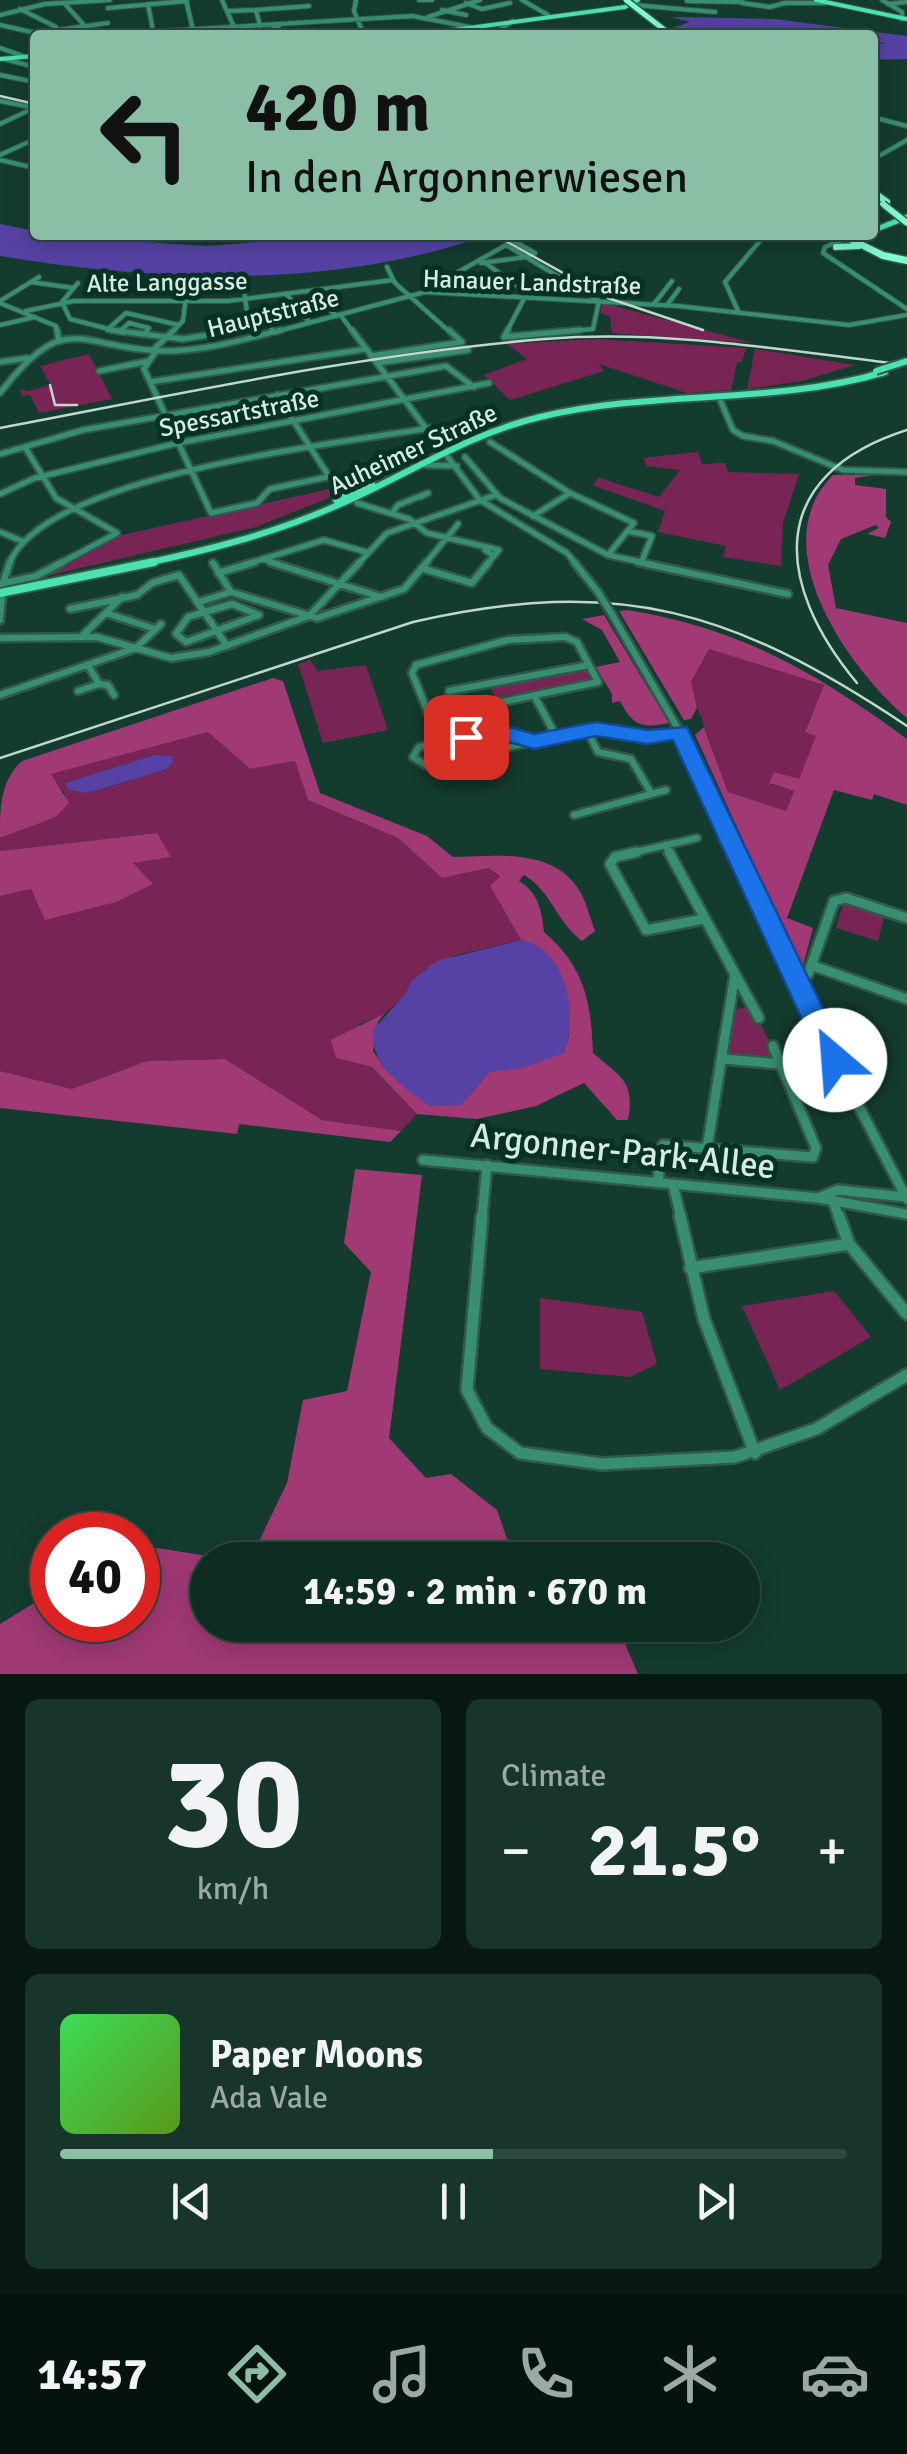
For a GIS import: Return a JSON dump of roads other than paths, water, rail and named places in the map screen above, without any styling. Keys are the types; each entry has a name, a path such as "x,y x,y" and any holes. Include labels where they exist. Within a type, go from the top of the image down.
{"highway":[{"path":"624,0 662,30"},
{"path":"878,198 907,218"},
{"path":"856,240 867,248"},
{"path":"857,240 883,255 907,260"},
{"path":"836,247 867,248 907,260"}],"main road":[{"path":"816,0 903,20"},
{"path":"453,30 636,2"},
{"path":"2,59 30,56"},
{"path":"878,228 907,218"},
{"name":"Auheimer Straße","path":"469,439 572,410 792,396 907,363"},
{"name":"Auheimer Straße","path":"1,589 271,525 344,497 518,418 578,404 763,395 880,372"},
{"name":"Auheimer Straße","path":"1,589 247,538 336,507 426,465 447,450"}],"street":[{"path":"0,15 64,2 109,0 109,30"},
{"path":"108,8 186,0 193,30"},
{"path":"222,0 234,27"},
{"path":"356,0 362,30"},
{"path":"418,0 432,0"},
{"path":"427,18 479,0"},
{"path":"522,0 548,15"},
{"path":"687,0 744,1 770,8 825,3"},
{"path":"832,5 846,0"},
{"path":"882,0 899,10 903,20"},
{"path":"737,8 744,1"},
{"path":"64,2 82,24"},
{"path":"147,2 153,30"},
{"path":"465,2 482,9 506,4"},
{"path":"636,2 715,12"},
{"path":"870,13 889,4 907,2"},
{"path":"228,12 308,3 313,22"},
{"path":"280,4 285,24"},
{"path":"20,9 57,27"},
{"path":"899,10 907,9"},
{"path":"256,10 260,26"},
{"path":"442,10 466,15"},
{"path":"181,30 427,18 470,27"},
{"path":"500,30 514,21"},
{"path":"46,30 108,23"},
{"path":"271,30 285,24"},
{"path":"0,25 30,32"},
{"path":"0,48 26,56"},
{"path":"2,59 30,66"},
{"path":"0,74 30,80"},
{"path":"0,101 30,107"},
{"path":"0,124 30,110"},
{"path":"878,119 907,126"},
{"path":"878,156 907,140"},
{"path":"0,157 30,142"},
{"path":"0,157 30,166"},
{"path":"469,264 536,253 515,240"},
{"path":"738,314 725,282 761,240"},
{"path":"848,240 823,249 907,312"},
{"path":"835,261 828,252 849,240"},
{"path":"426,289 506,246 599,301 594,329 504,337 526,292 484,262"},
{"path":"371,356 462,342 393,280 387,267"},
{"path":"0,302 39,277"},
{"name":"Alte Langgasse","path":"26,310 62,302 244,300 393,280"},
{"name":"Hanauer Landstraße","path":"654,304 672,280"},
{"path":"31,282 76,286 62,302 68,318 107,330 166,336 224,336 243,329 248,318 243,285"},
{"path":"188,287 180,325 166,336 144,369 211,513 257,502 270,489 327,477"},
{"name":"Hanauer Landstraße","path":"410,296 426,289 668,305 867,324 907,312"},
{"name":"Hanauer Landstraße","path":"668,305 678,289"},
{"path":"310,293 339,316 447,450 480,500 567,553 598,592 680,732 798,988 906,1198"},
{"path":"287,295 310,323"},
{"name":"Hauptstraße","path":"59,340 84,336 154,351 231,344 410,296"},
{"path":"26,310 31,300"},
{"path":"0,302 26,310 59,331 59,340 28,358 0,392"},
{"path":"107,330 126,313 180,325"},
{"path":"0,324 37,316"},
{"path":"248,318 268,316 273,333"},
{"path":"231,344 242,368"},
{"path":"150,382 366,349"},
{"path":"376,363 468,350"},
{"path":"443,353 446,366 474,387"},
{"path":"0,362 28,358"},
{"path":"100,371 148,361"},
{"path":"0,454 164,415 446,366"},
{"name":"Spessartstraße","path":"0,494 44,476 178,443 407,402 488,383"},
{"path":"277,395 334,486 378,476 416,459"},
{"path":"721,402 733,430 743,436 773,441 843,470 907,472"},
{"path":"0,620 1,589 22,541 72,508 192,473 431,430 448,438 469,439 461,452 460,469"},
{"path":"490,442 570,493 634,524 608,555"},
{"path":"1,589 34,577 117,533 55,497 24,446"},
{"path":"465,457 496,495 608,555 788,594"},
{"path":"426,465 448,462 460,469"},
{"path":"532,516 570,493"},
{"path":"0,638 82,636 180,658 227,646 309,616 387,533 496,495"},
{"path":"392,513 398,505 420,498"},
{"path":"357,503 414,522 424,532 486,550 499,550 472,583 422,568"},
{"path":"199,602 231,592 319,618 406,588 458,524"},
{"path":"628,531 652,536 641,563"},
{"path":"0,532 22,541"},
{"path":"218,572 324,540 366,552"},
{"path":"262,559 382,597"},
{"path":"212,564 231,592"},
{"path":"70,610 136,595 152,583 179,575 227,646"},
{"path":"82,636 124,596"},
{"path":"232,604 260,616 186,642 176,634 188,617 206,611 232,604"},
{"path":"0,696 136,648 158,627 106,613"},
{"path":"565,636 577,642 589,665 598,682 490,704 432,721 412,672 416,664 508,640 565,636"},
{"path":"88,665 99,684"},
{"path":"450,691 589,665"},
{"path":"78,691 99,684 108,685 114,695"},
{"path":"482,684 490,704"},
{"path":"534,695 556,736"},
{"path":"534,742 487,732 422,746 413,757 426,765 506,749 587,730 648,737 680,732"},
{"path":"587,730 598,752 631,759 651,793"},
{"path":"506,749 510,736"},
{"path":"574,815 666,790"},
{"path":"697,838 611,861 640,924 655,931 704,919"},
{"path":"665,845 759,1018"},
{"path":"798,988 812,965 839,899 907,918"},
{"path":"812,965 907,999"},
{"path":"707,1148 735,974"},
{"path":"659,1183 661,1147 813,1157 816,1148 773,1046"},
{"path":"724,1059 780,1064"},
{"name":"Argonner-Park-Allee","path":"422,1160 818,1198 907,1214"},
{"path":"486,1165 467,1383 471,1404 511,1449 535,1457 669,1464 754,1453 830,1421 907,1376"},
{"path":"673,1184 690,1268 754,1453"},
{"name":"Argonner-Park-Allee","path":"818,1198 838,1190 906,1198"},
{"path":"833,1201 848,1244 907,1314"},
{"path":"690,1268 848,1244"}],"railway":[{"path":"0,96 30,103"},
{"path":"504,240 608,298 703,330"},
{"path":"0,428 340,365 545,339 681,339 907,365"},
{"path":"50,385 55,405 77,405"},
{"path":"857,683 829,645 810,607 799,570 798,536 807,503 828,474 861,450 907,430"},
{"path":"0,758 413,622 487,608 553,602 614,604 672,613 729,630 786,654 907,726"}]}
